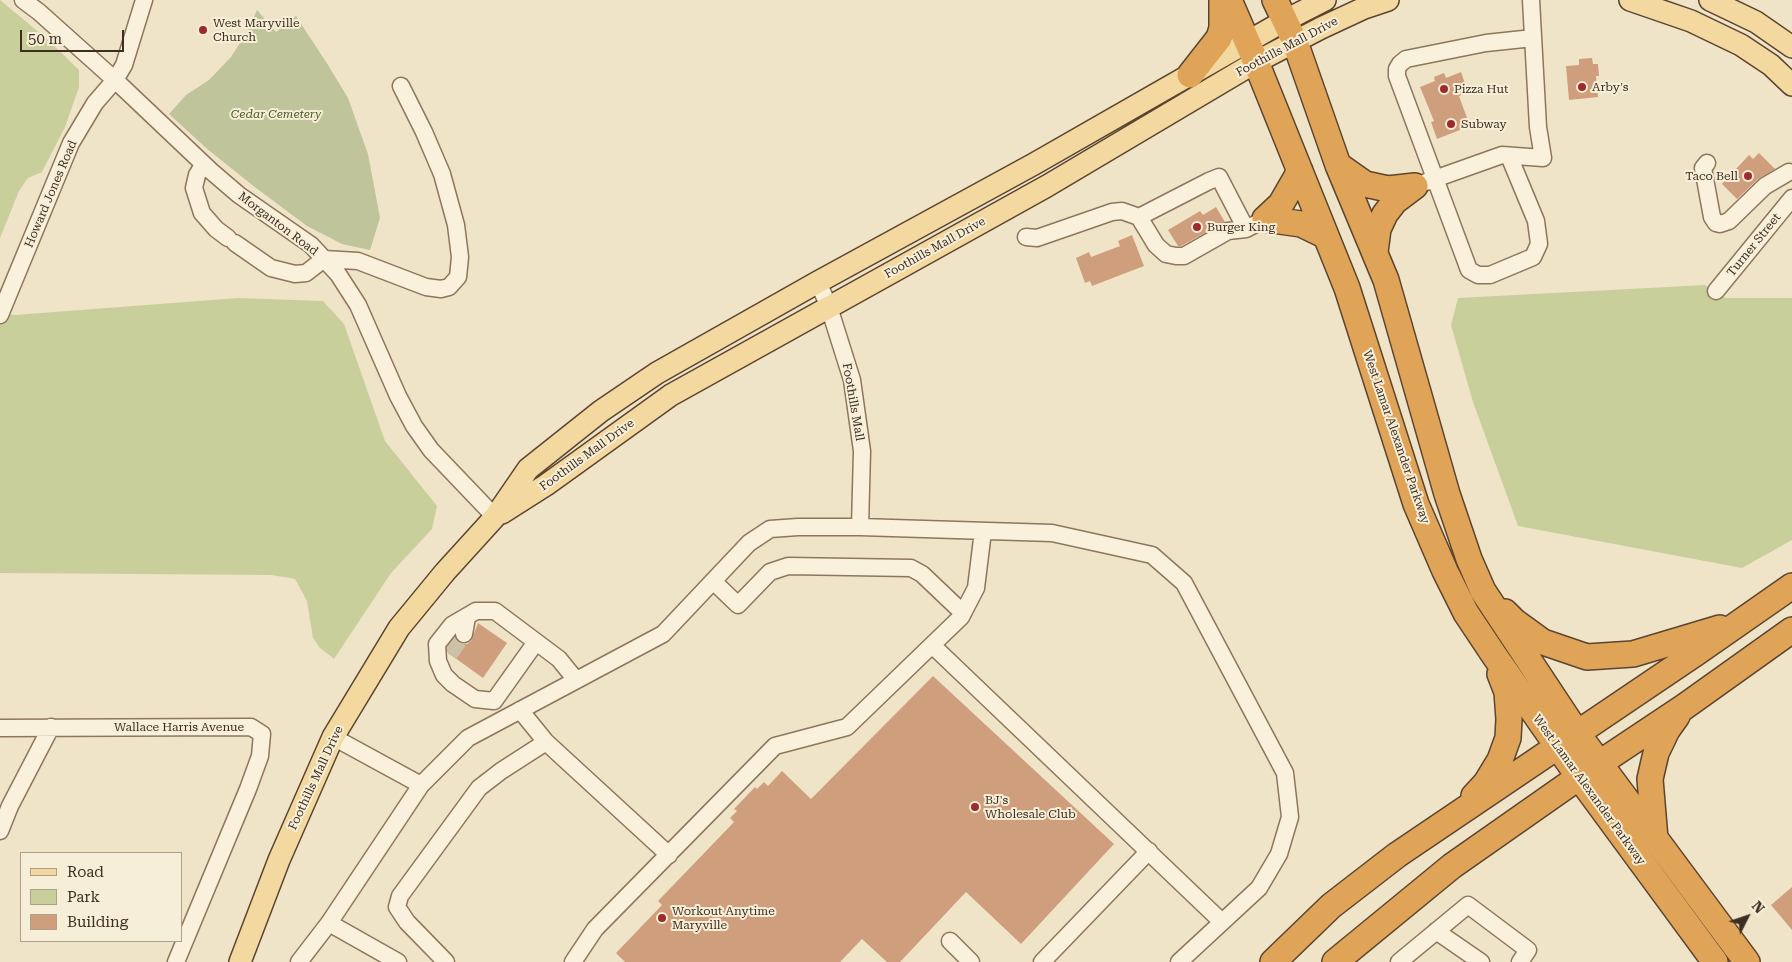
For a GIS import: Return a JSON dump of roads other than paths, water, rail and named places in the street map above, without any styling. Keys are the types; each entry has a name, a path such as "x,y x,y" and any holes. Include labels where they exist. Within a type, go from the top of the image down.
{"highway":[{"path":"1190,75 1219,38 1222,28 1222,0"},
{"name":"West Lamar Alexander Parkway","path":"1229,0 1252,52 1347,288 1416,504 1445,571 1462,604 1494,655 1567,740 1589,770 1715,962"},
{"name":"West Lamar Alexander Parkway","path":"1285,21 1338,165 1386,280 1447,494 1470,559 1483,591 1567,740"},
{"path":"1338,165 1365,184 1388,189 1425,182"},
{"path":"1255,224 1281,204 1300,171"},
{"path":"1375,252 1378,229 1385,214 1395,201 1425,182"},
{"path":"1255,224 1301,224 1326,236"},
{"path":"1273,962 1331,906 1397,855 1689,658 1792,586"},
{"path":"1483,591 1514,621 1543,642 1587,657 1633,654 1737,624"},
{"path":"1335,962 1452,866 1589,770 1684,707 1792,630"},
{"path":"1460,813 1486,783 1500,760 1508,738 1509,719 1506,692 1494,655"},
{"path":"1655,839 1650,779 1656,753 1667,730 1684,707"},
{"name":"West Lamar Alexander Parkway","path":"1589,770 1655,839 1747,962"}],"main road":[{"name":"Foothills Mall Drive","path":"495,517 546,486 671,395 1047,186 1252,52 1285,21 1325,0"},
{"name":"Foothills Mall Drive","path":"1285,21 1364,8 1388,0"},
{"path":"1630,0 1692,21 1741,45 1771,65 1792,85"},
{"path":"1712,1 1756,22 1791,42"},
{"name":"Foothills Mall Drive","path":"240,962 279,860 333,737 399,628 445,572 495,517 528,469 601,411 657,373 818,282 1034,164 1190,75 1252,52"}],"street":[{"name":"Morganton Road","path":"23,0 115,80 203,165 239,195 311,245 338,274 358,304 398,396 414,426 431,450 495,517"},
{"name":"Howard Jones Road","path":"0,314 71,144 96,104 124,65 144,0"},
{"path":"1425,182 1502,155 1543,158 1538,127 1531,0"},
{"path":"1509,156 1536,221 1539,244 1533,257 1490,275 1478,275 1469,270 1425,182 1397,76 1398,66 1406,59 1415,57 1486,43 1533,38"},
{"path":"203,165 197,175 194,188 202,213 216,229 271,268 295,274 306,273 324,259 358,261 426,287 441,289 449,287 458,277 460,257 456,225 442,174 401,86"},
{"path":"1707,163 1703,168 1712,216 1716,223 1720,224 1729,221 1765,186 1789,172"},
{"path":"1026,237 1037,238 1112,212 1122,211 1139,217 1156,245 1166,254 1184,256 1228,231 1255,224 1219,177 1139,217"},
{"name":"Turner Street","path":"1716,291 1792,198"},
{"path":"0,286 15,278"},
{"name":"Foothills Mall","path":"818,282 829,307 852,380 862,451 860,526"},
{"path":"299,962 329,923 421,785 468,738 663,634 749,542 770,529 860,526 1052,533 1152,554 1184,583 1285,773 1290,817 1279,854 1259,888 1180,962"},
{"path":"573,962 595,929 775,746 847,727 961,617 976,588 983,531"},
{"path":"713,581 738,605 770,572 788,566 912,568 922,574 963,613"},
{"path":"494,701 475,699 453,684 444,675 444,655 438,644 452,625 463,627 476,611 495,611 559,660 576,680"},
{"path":"494,701 536,642"},
{"path":"932,645 1222,922"},
{"path":"494,701 503,719"},
{"path":"520,710 546,742 669,855"},
{"path":"0,831 10,806 51,727"},
{"name":"Wallace Harris Avenue","path":"0,728 251,727 262,734 260,756 251,780 176,962"},
{"path":"333,737 421,785"},
{"path":"446,962 407,922 397,907 400,896 479,788 501,771 546,742"},
{"path":"1042,962 1149,851"},
{"path":"1405,960 1468,905 1528,950 1520,962"},
{"path":"329,923 398,962"},
{"path":"1436,931 1481,962"},
{"path":"950,940 972,962"}],"tunnel":[{"path":"450,654 464,634"}],"place":[{"name":"West Maryville Church","path":"203,30"},
{"name":"Arby's","path":"1582,87"},
{"name":"Pizza Hut","path":"1444,89"},
{"name":"Subway","path":"1451,124"},
{"name":"Taco Bell","path":"1748,176"},
{"name":"Burger King","path":"1197,227"},
{"name":"BJ's Wholesale Club","path":"975,807"},
{"name":"Workout Anytime Maryville","path":"662,918"}],"park label":[{"name":"Cedar Cemetery","path":"276,114"}]}
